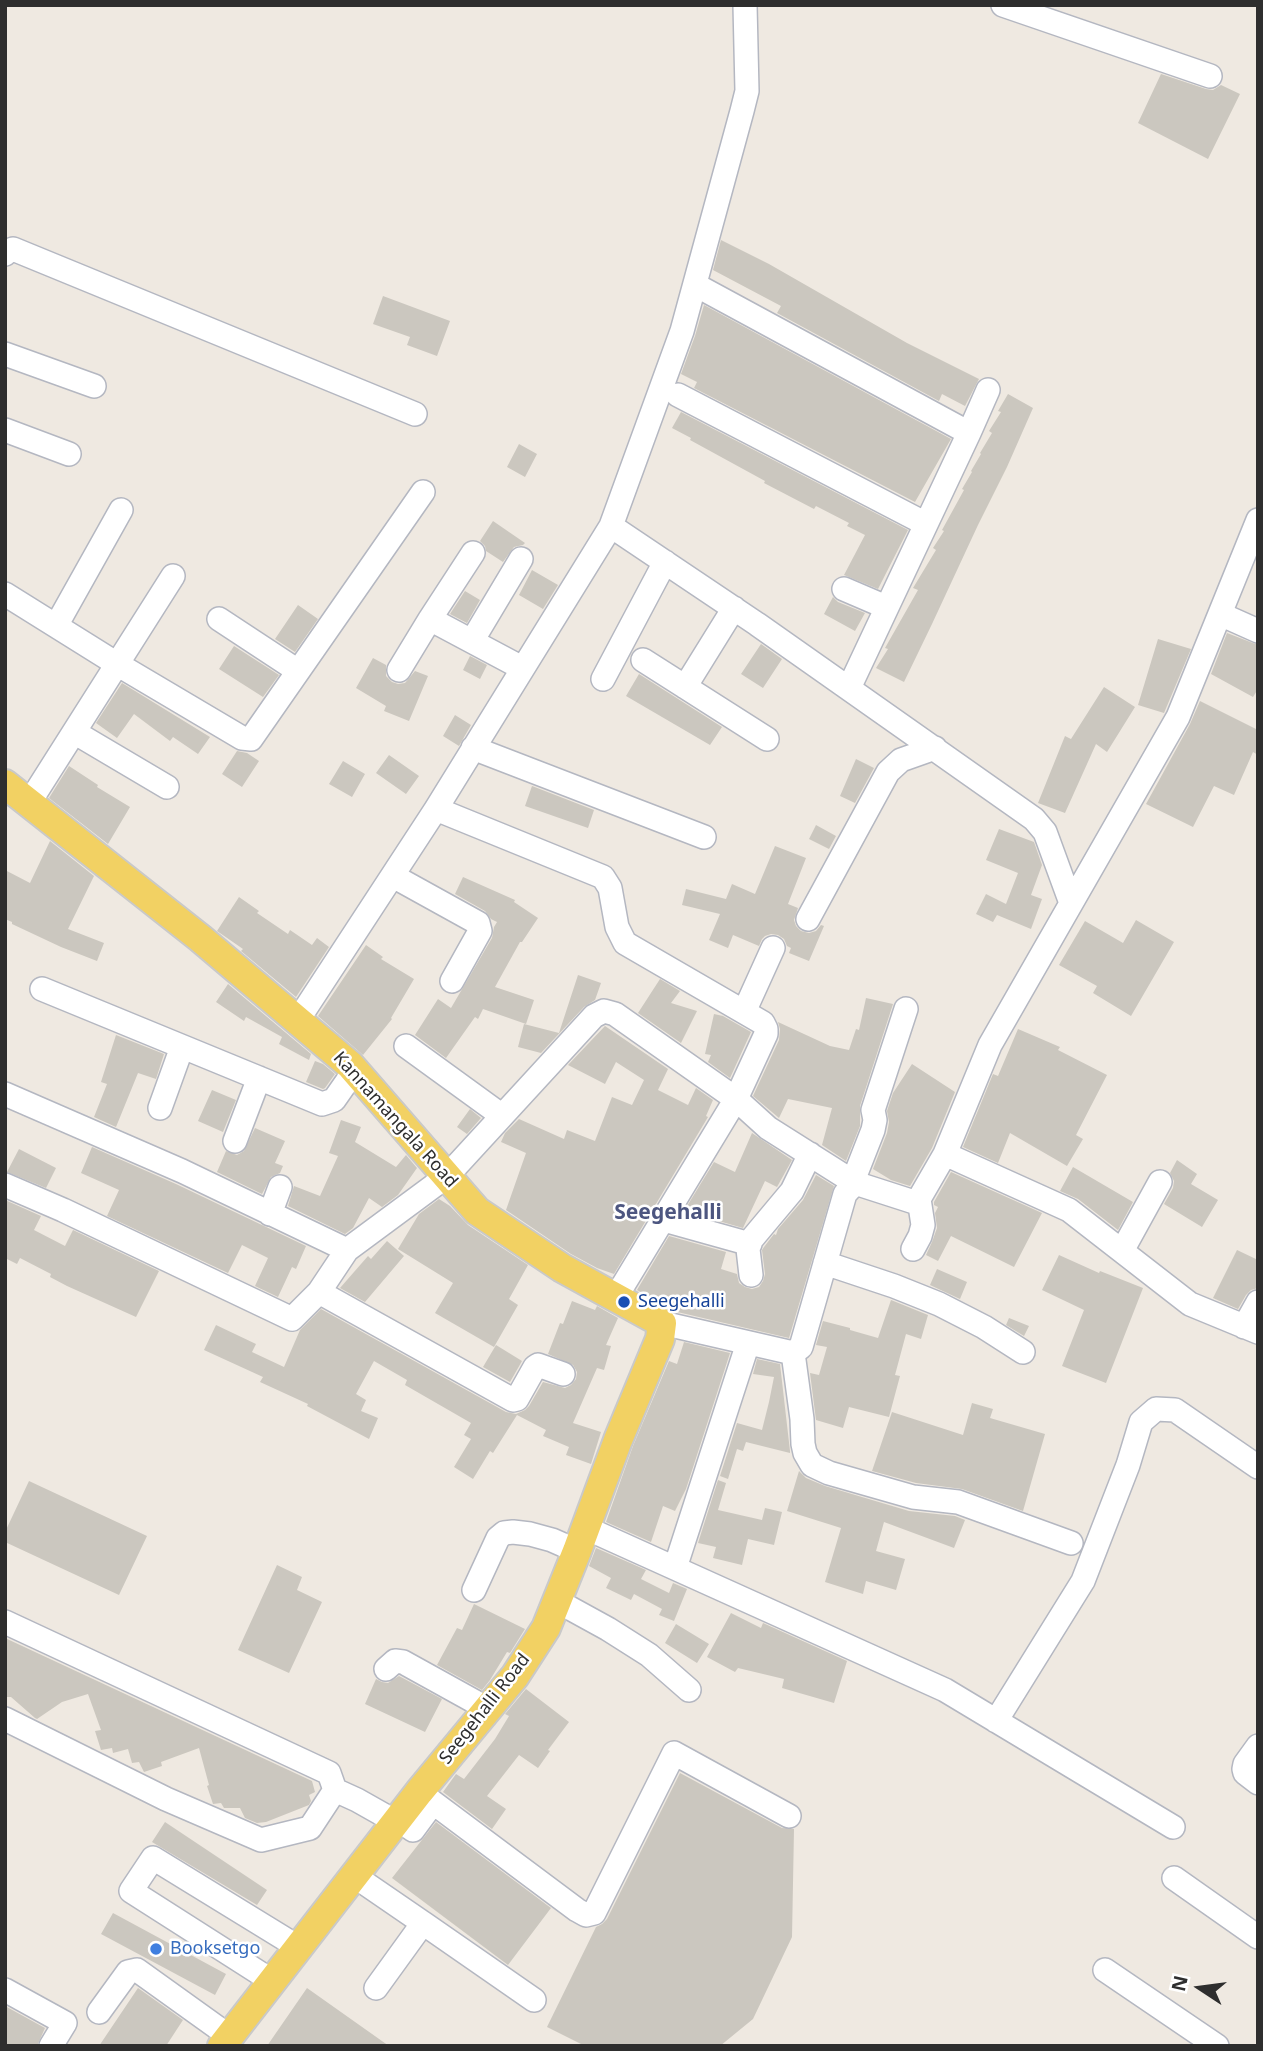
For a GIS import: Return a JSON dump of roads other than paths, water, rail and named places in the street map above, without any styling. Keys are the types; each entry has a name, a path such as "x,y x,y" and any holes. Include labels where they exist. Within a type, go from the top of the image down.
{"main road":[{"name":"Kannamangala Road","path":"5,785 200,938 355,1070 477,1210 562,1268 662,1323"},
{"name":"Seegehalli Road","path":"226,2041 397,1820 426,1797 488,1709 516,1676 546,1628 660,1339 662,1323"}],"street":[{"path":"298,1020 436,809 611,526 682,331 742,111 747,91 745,5"},
{"path":"1003,5 1210,76"},
{"path":"5,254 13,249 415,414"},
{"path":"703,289 969,433"},
{"path":"5,354 94,386"},
{"path":"849,688 988,390"},
{"path":"678,395 926,524"},
{"path":"5,430 69,454"},
{"path":"5,594 246,740 251,738 423,492"},
{"path":"56,626 121,510"},
{"path":"5,1185 75,1215 292,1319 319,1292 347,1250 447,1176 594,1016 604,1011 615,1014 736,1098 768,1128 854,1182 914,1202 919,1199 945,1154 990,1045 1178,717 1258,520"},
{"path":"611,526 734,608 1034,819 1045,832 1071,903"},
{"path":"399,670 473,553"},
{"path":"472,641 521,559"},
{"path":"603,679 665,562"},
{"path":"29,803 173,576"},
{"path":"845,589 886,607"},
{"path":"685,687 734,608"},
{"path":"1220,614 1258,631"},
{"path":"219,619 298,671"},
{"path":"430,619 522,668"},
{"path":"643,660 767,739"},
{"path":"74,732 167,787"},
{"path":"473,748 704,837"},
{"path":"808,919 888,772 901,760 935,748"},
{"path":"436,809 603,877 610,888 617,927 625,943 763,1023 766,1034 736,1098 616,1297"},
{"path":"393,876 478,923 480,931 452,981"},
{"path":"744,1012 774,948"},
{"path":"42,989 322,1104 334,1100 355,1070"},
{"path":"906,1009 873,1110 873,1130 854,1182 845,1194 801,1348 793,1353 805,1453 812,1465 829,1473 913,1497 958,1502 1071,1543"},
{"path":"160,1108 182,1046"},
{"path":"406,1046 501,1115"},
{"path":"235,1141 259,1078"},
{"path":"5,1094 182,1171 347,1250"},
{"path":"751,1275 748,1249 750,1244 757,1231 792,1191 810,1154"},
{"path":"945,1154 1069,1210 1190,1304 1251,1330 1258,1302"},
{"path":"1122,1251 1160,1182"},
{"path":"270,1214 281,1186"},
{"path":"913,1249 923,1225 919,1199"},
{"path":"664,1220 750,1244"},
{"path":"825,1263 939,1304 984,1327 1023,1352"},
{"path":"319,1292 513,1399 517,1399 538,1365 563,1374"},
{"name":"Kannamangala Road","path":"662,1323 793,1353"},
{"path":"675,1568 748,1343"},
{"path":"996,1721 1083,1581 1142,1422 1156,1409 1175,1410 1258,1467"},
{"path":"474,1590 498,1538 504,1533 513,1532 552,1540 582,1540 675,1568 946,1690 1172,1827"},
{"path":"557,1601 649,1654 689,1690"},
{"path":"5,1622 329,1773 335,1790 397,1820"},
{"path":"386,1669 395,1661 403,1662 488,1709"},
{"path":"5,1719 166,1799 261,1840 310,1828 335,1790"},
{"path":"1258,1746 1245,1763 1244,1769 1245,1773 1258,1783"},
{"path":"426,1797 586,1915 594,1913 674,1753 789,1816"},
{"path":"272,1981 131,1891 153,1857 298,1947"},
{"path":"353,1875 534,2000"},
{"path":"1174,1878 1258,1937"},
{"path":"376,1988 423,1923"},
{"path":"99,2011 128,1972 137,1970 226,2041"},
{"path":"1105,1970 1217,2046"},
{"path":"5,1990 65,2022 51,2046"}],"place":[{"name":"Seegehalli","path":"624,1302"},
{"name":"Booksetgo","path":"156,1949"}],"district":[{"name":"Seegehalli","path":"668,1213"}]}
